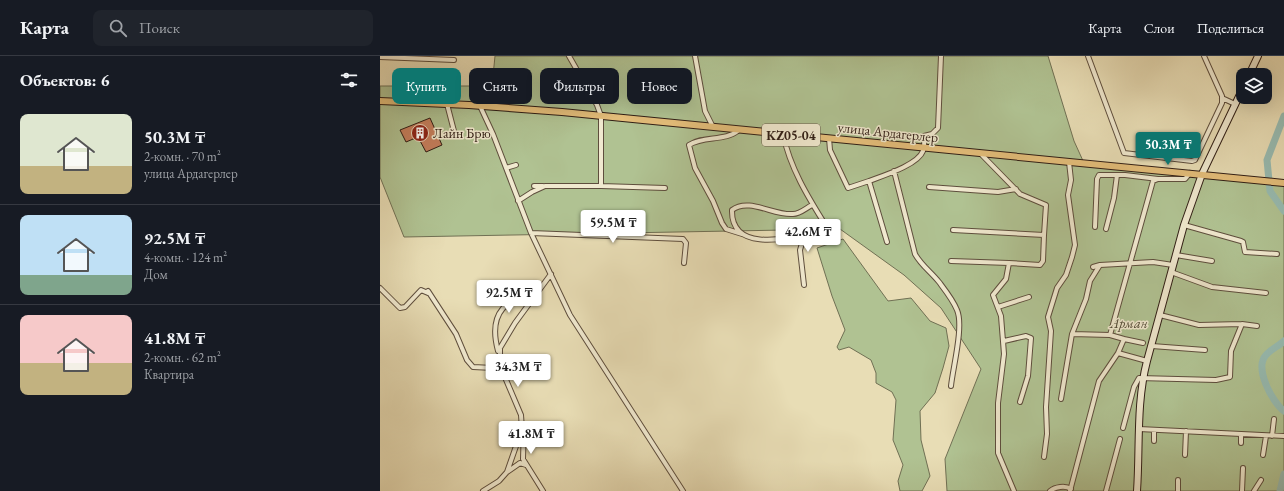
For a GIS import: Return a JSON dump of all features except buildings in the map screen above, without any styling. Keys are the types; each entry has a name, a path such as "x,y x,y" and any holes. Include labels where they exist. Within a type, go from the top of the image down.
{"main road":[{"name":"улица Ардагерлер","path":"380,101 392,102"},
{"name":"улица Ардагерлер","path":"447,104 600,116 1202,174"},
{"name":"KZ05-04","path":"1202,174 1284,183"}],"street":[{"path":"569,56 597,105 600,116 601,186"},
{"path":"695,56 705,111 713,127"},
{"path":"829,138 830,150 848,188 894,171 918,158 924,148 924,136 928,136 936,132 940,121 941,56"},
{"path":"1088,56 1122,151 1125,154 1195,160 1222,103 1222,98 1204,56"},
{"path":"1252,68 1258,56"},
{"path":"380,57 454,60"},
{"path":"1137,491 1139,429 1143,378 1184,225 1202,174 1235,104 1222,98"},
{"path":"447,104 454,131"},
{"path":"480,106 531,233 578,329 683,491"},
{"path":"740,129 729,135 694,142 689,145 695,168 713,201 722,223 726,229 746,236 770,240 796,236 807,232"},
{"path":"784,134 792,164 812,205 826,226 803,240 800,250 804,285"},
{"path":"951,261 1009,263 1040,266 1043,260 1046,205 1025,197 980,153"},
{"path":"1044,457 1047,434 1046,407 1051,331 1048,317 1057,288 1066,275 1075,245 1068,195 1071,180 1069,162"},
{"path":"506,168 516,165"},
{"path":"894,171 915,254 922,265 938,281 953,301 959,314 958,336 951,386"},
{"path":"1095,227 1097,179 1099,175 1117,174 1158,179 1184,178 1190,173"},
{"path":"1106,229 1114,198 1117,174"},
{"path":"1110,335 1131,264 1148,196 1153,181 1158,179"},
{"path":"869,181 887,242"},
{"path":"534,186 665,188"},
{"path":"518,201 545,186"},
{"path":"929,187 998,192 1016,189"},
{"path":"742,234 732,218 732,210 737,207 754,206 794,214 812,205"},
{"path":"1184,225 1241,241 1243,242 1245,252 1276,254"},
{"path":"953,230 1044,235"},
{"path":"531,233 548,235 588,234 682,240 686,244 684,263"},
{"path":"1176,255 1212,262"},
{"path":"1093,268 1100,266 1153,262 1173,265"},
{"path":"1009,263 1006,279 993,295 1001,316 1004,341 1004,364 1000,383 997,425 998,453 1014,491"},
{"path":"1061,399 1072,334 1086,299 1090,280 1100,266"},
{"path":"1171,272 1212,286 1266,293"},
{"path":"380,288 400,308 405,307 420,290 428,292 456,334 467,360 473,367 489,369 493,368 500,357 502,341 551,274"},
{"path":"543,285 518,298 499,311 494,327 494,338 504,375 522,421 525,434 523,459 543,491"},
{"path":"998,306 1030,297"},
{"path":"1160,315 1199,325 1242,324 1257,326"},
{"path":"1123,428 1138,378 1216,380 1230,377 1232,351 1242,324"},
{"path":"1072,334 1110,335 1143,343"},
{"path":"1004,341 1026,336 1031,338 1028,376 1020,402"},
{"path":"1050,491 1068,487 1070,490 1099,381 1118,353 1124,339"},
{"path":"1152,346 1205,350"},
{"path":"1118,353 1147,361"},
{"path":"1272,436 1274,419"},
{"path":"507,472 520,435 522,421"},
{"path":"1139,429 1284,436"},
{"path":"1154,430 1154,441"},
{"path":"1184,455 1186,431"},
{"path":"1241,434 1241,443"},
{"path":"1263,455 1266,436"},
{"path":"1106,491 1120,439"},
{"path":"483,491 499,482 507,472 520,463 526,465"},
{"path":"1242,491 1243,468"},
{"path":"1178,480 1178,491"},
{"path":"1254,491 1261,480"}],"green space":[{"name":"Арман","path":"495,56 1048,56 1074,141 1084,163 1284,183 1284,491 947,491 945,459 981,369 941,308 904,275 840,229 404,237 380,177 380,86 392,86 392,104 461,104 461,86 469,86 469,104 532,104 532,68 494,68"},
{"path":"843,239 888,301 911,298 930,321 946,328 949,346 943,368 935,393 920,411 921,440 930,476 922,491 900,491 898,481 903,465 893,440 896,400 892,392 876,383 876,373 871,360 849,347 839,350 837,347 845,330 832,296 817,248"}],"waterway":[{"path":"1284,116 1267,160 1270,191 1284,211"},
{"path":"1284,341 1266,355 1262,368 1263,376 1270,393 1279,407 1284,411"},
{"path":"1280,491 1284,474"}],"place":[{"name":"Лайн Брю","path":"420,133"}]}
